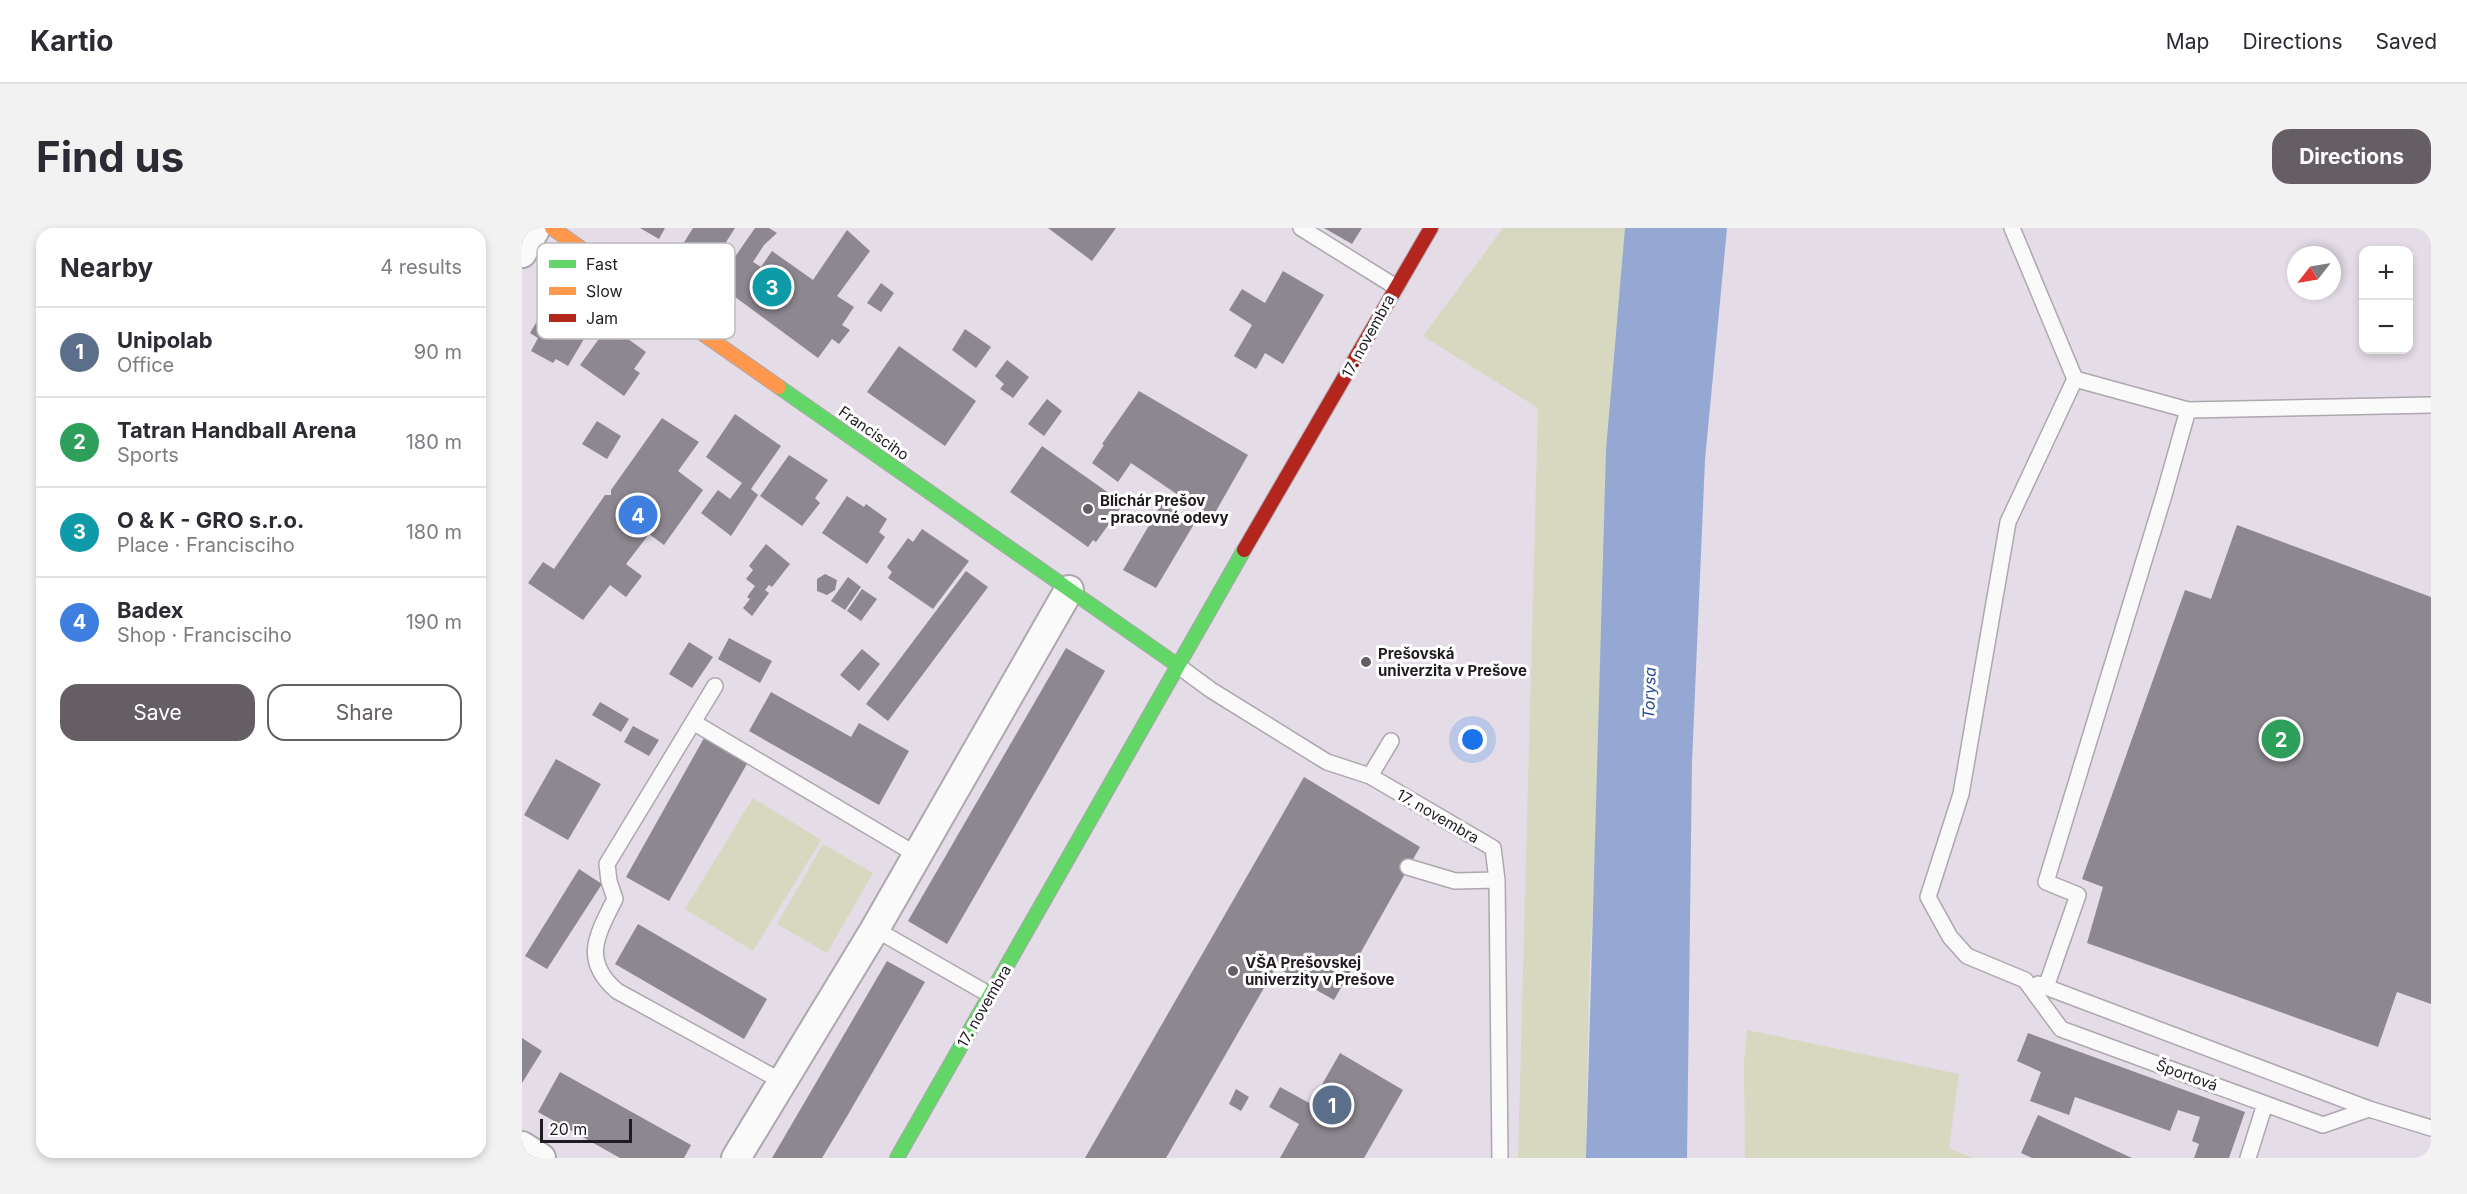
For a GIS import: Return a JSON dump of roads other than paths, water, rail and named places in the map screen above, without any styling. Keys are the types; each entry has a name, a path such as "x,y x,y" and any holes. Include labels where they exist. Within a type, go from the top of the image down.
{"street":[{"path":"522,253 536,228"},
{"name":"Francisciho","path":"552,228 573,243"},
{"name":"17. novembra","path":"897,1158 1177,665 1431,228"},
{"name":"Francisciho","path":"711,339 1177,665"},
{"path":"736,1158 875,929 1069,590"},
{"path":"522,1146 541,1158"}],"lane":[{"name":"17. novembra","path":"1301,228 1396,287"},
{"path":"2012,228 2075,379 2008,522 1961,794 1928,897 1950,937 1967,956 2025,980 2370,1109 2431,1128"},
{"path":"2075,379 2188,410 2431,405"},
{"path":"2046,987 2078,895 2046,882 2188,410"},
{"name":"17. novembra","path":"1177,665 1212,690 1328,762 1370,776 1493,848 1497,880 1500,1158"},
{"path":"716,686 608,864 609,881 615,899 594,948 597,967 605,981 617,991 783,1082"},
{"path":"693,722 917,855"},
{"path":"1370,776 1391,741"},
{"path":"1408,867 1455,881 1497,880"},
{"path":"875,929 990,995"},
{"name":"Športová","path":"2025,980 2061,1029 2323,1125 2370,1109"},
{"path":"2248,1158 2265,1104"}],"water":[{"name":"Torysa","path":"1625,228 1727,228 1705,460 1692,762 1687,1158 1586,1158 1606,450"}],"place":[{"name":"O & K - GRO s.r.o.","path":"772,287"},
{"name":"Blichár Prešov - pracovné odevy","path":"1088,509"},
{"name":"Badex","path":"638,515"},
{"name":"Prešovská univerzita v Prešove","path":"1366,662"},
{"name":"Tatran Handball Arena","path":"2281,739"},
{"name":"VŠA Prešovskej univerzity v Prešove","path":"1233,971"},
{"name":"Unipolab","path":"1332,1105"}]}
